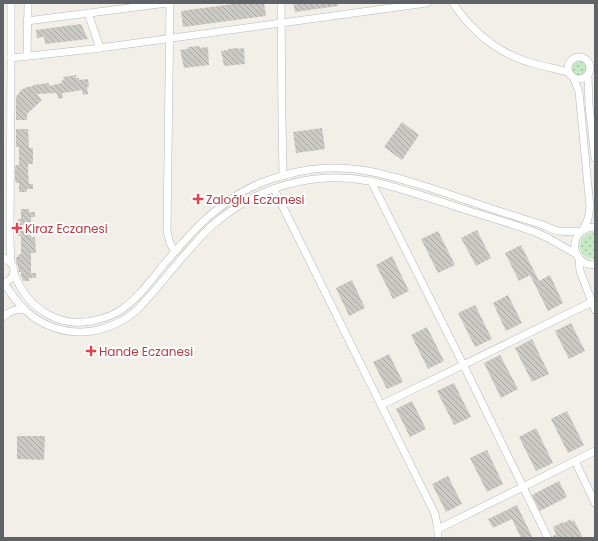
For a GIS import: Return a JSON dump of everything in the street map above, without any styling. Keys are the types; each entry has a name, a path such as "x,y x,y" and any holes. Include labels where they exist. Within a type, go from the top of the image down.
{"street":[{"path":"10,3 11,263 16,280 23,293 41,310 54,317 80,323 91,322 112,315 126,307 202,221 223,205 253,186 283,176 308,170 351,168 375,172 432,189 558,231 582,231"},
{"path":"27,56 28,3"},
{"path":"27,21 169,3 170,38 167,231 170,243 175,252"},
{"path":"281,3 283,176"},
{"path":"362,3 362,12"},
{"path":"11,58 100,48 427,3"},
{"path":"453,3 465,20 476,31 504,52 530,63 568,72"},
{"path":"88,13 100,48"},
{"path":"582,231 588,219 590,207 579,92 574,79 568,72 569,62 577,57 581,57 586,60 591,70 589,105 595,158"},
{"path":"574,79 583,79 591,70"},
{"path":"14,273 10,279 4,283 12,296 24,309 43,323 55,328 69,331 82,332 96,330 117,323 137,310 204,232 225,214 243,203 274,189 299,181 319,178 351,178 371,181 420,195 526,229 548,238 578,256 585,263 595,264"},
{"path":"371,181 548,538"},
{"path":"274,189 435,514 438,538"},
{"path":"595,227 589,228 578,234 574,246 578,256 580,271 595,310"},
{"path":"3,258 9,260 11,263"},
{"path":"381,404 592,302"},
{"path":"3,317 10,311 24,309"},
{"path":"438,529 595,451"},
{"path":"574,461 595,503"}],"green space":[{"path":"579,61 586,66 587,69 582,76 579,77 572,72 571,69 576,62"},
{"path":"595,232 595,259 584,256 580,247 580,242 583,238 587,234"}],"building":[{"path":"241,3 264,3 266,16 183,27 181,11"},
{"path":"293,3 338,3 338,6 295,12"},
{"path":"81,24 88,39 45,44 44,37 37,38 36,30"},
{"path":"200,46 200,48 208,47 209,65 184,68 180,50 188,49 188,47"},
{"path":"244,48 245,64 224,66 221,51"},
{"path":"76,75 76,78 79,78 79,80 88,79 88,94 83,95 82,90 62,93 63,98 58,99 57,93 37,94 42,100 27,114 27,120 16,120 16,97 21,90 33,85 49,83 49,86 62,83 61,81 64,80 63,77"},
{"path":"402,122 419,135 402,160 384,147"},
{"path":"322,128 325,149 296,153 293,132"},
{"path":"16,129 28,129 29,148 33,148 33,164 28,164 28,171 29,184 33,184 33,189 27,189 27,192 19,192 19,183 16,183 15,180 15,167 16,165 19,165 19,147 16,147"},
{"path":"21,209 29,209 29,212 35,212 35,217 31,217 31,237 35,237 36,253 31,253 31,273 36,273 36,278 29,278 29,281 23,281 16,261 16,257 21,254 21,236 15,234 15,221 21,219"},
{"path":"477,230 491,258 476,266 461,238"},
{"path":"438,231 455,265 438,273 421,239"},
{"path":"521,245 539,281 550,275 563,303 548,311 530,275 519,281 505,253"},
{"path":"392,256 409,291 393,299 376,265"},
{"path":"352,280 365,308 349,316 336,288"},
{"path":"508,295 522,323 506,331 493,303"},
{"path":"475,305 492,339 475,347 458,313"},
{"path":"571,323 585,351 569,359 555,331"},
{"path":"427,327 444,361 428,369 411,335"},
{"path":"532,339 549,374 532,382 515,348"},
{"path":"389,354 403,382 387,389 373,362"},
{"path":"500,355 518,389 501,398 484,363"},
{"path":"454,383 471,417 454,425 437,391"},
{"path":"412,401 426,429 410,437 396,409"},
{"path":"567,411 584,445 568,453 551,419"},
{"path":"536,428 553,463 536,471 519,437"},
{"path":"17,436 45,436 44,460 17,459"},
{"path":"487,450 503,484 487,492 470,458"},
{"path":"448,476 462,504 446,512 432,484"},
{"path":"559,481 567,497 540,511 532,495"},
{"path":"517,505 533,538 521,538 512,519 493,528 488,519"},
{"path":"571,519 572,522 574,520 583,538 553,538 556,534 553,527"}],"place":[{"name":"Zaloğlu Eczanesi","path":"198,199"},
{"name":"Kiraz Eczanesi","path":"17,228"},
{"name":"Hande Eczanesi","path":"91,351"}]}
